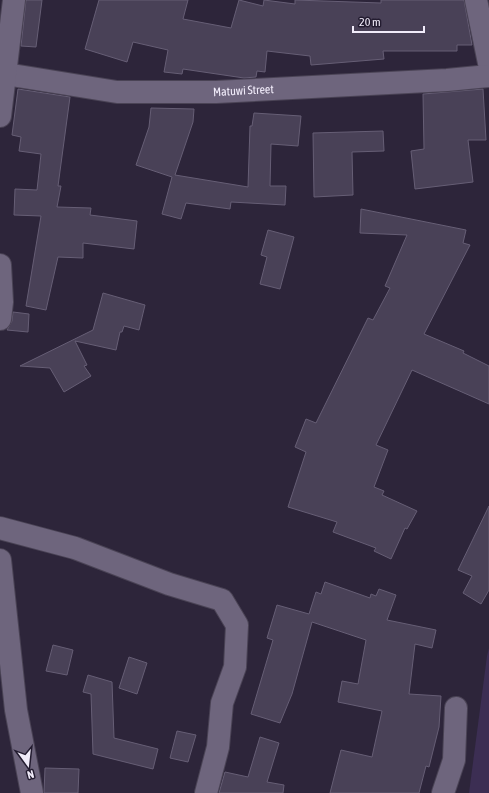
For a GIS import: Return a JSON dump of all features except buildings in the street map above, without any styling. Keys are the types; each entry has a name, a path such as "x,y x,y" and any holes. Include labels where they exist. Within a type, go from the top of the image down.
{"street":[{"path":"0,116 2,74 14,0"},
{"path":"476,0 489,63"},
{"name":"Matuwi Street","path":"2,74 117,92 216,92 447,80 489,76"},
{"path":"0,265 2,302 0,319"},
{"path":"0,528 75,548 169,584 222,600 237,625 235,667 222,703 218,747 206,793"},
{"path":"0,560 16,710 32,793"},
{"path":"443,793 454,760 456,708"}],"shaded area":[{"path":"489,648 489,793 469,793 487,656"}]}
